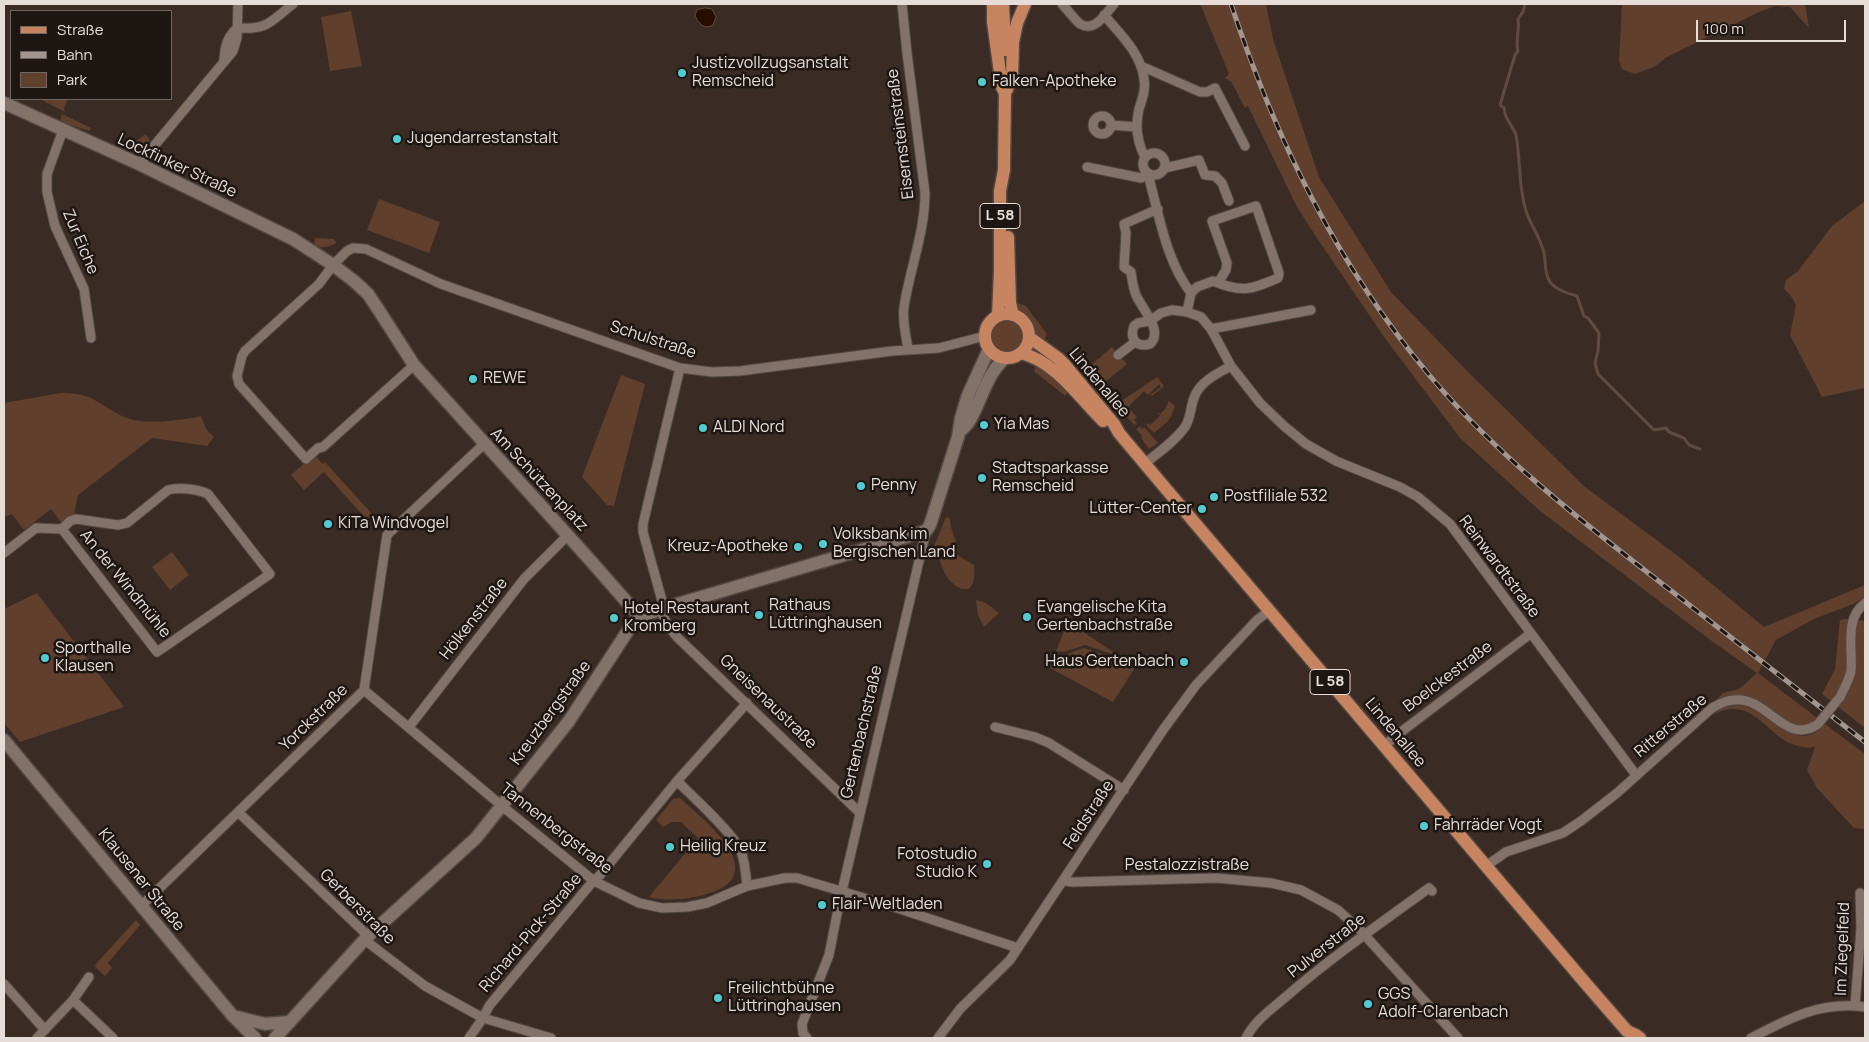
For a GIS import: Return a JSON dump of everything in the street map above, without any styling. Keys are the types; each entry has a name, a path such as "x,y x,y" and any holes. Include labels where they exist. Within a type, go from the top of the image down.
{"main road":[{"name":"L 58","path":"992,4 1002,88 1006,90"},
{"name":"L 58","path":"998,316 1000,191 1004,170 1006,90 1003,4"},
{"path":"1006,90 1012,79 1012,42 1025,4"},
{"name":"Lockfinker Straße","path":"4,102 139,164 293,240 333,265"},
{"name":"L 58","path":"1004,170 1007,190 1010,303 1013,315"},
{"name":"Am Schützenplatz","path":"333,265 368,294 414,365 640,617"},
{"path":"1013,315 1023,322 1027,328 1029,337 1025,349 1016,356 1005,358 993,354 989,349 985,336 990,322 998,316 1013,315"},
{"name":"Lindenallee","path":"1029,337 1065,365 1114,424 1144,464 1385,746 1628,1035 1636,1035 1640,1038"},
{"name":"Gertenbachstraße","path":"926,531 932,519 959,432 968,395 989,349"},
{"name":"Lindenallee","path":"1021,353 1036,358 1049,366 1103,421 1119,433"},
{"name":"Gertenbachstraße","path":"959,432 970,420 979,397 994,371 1005,358"},
{"name":"Kreuzbergstraße","path":"275,1038 367,937 476,838 569,721 625,633 640,617 662,608 926,531"},
{"name":"Klausener Straße","path":"4,740 232,1015 255,1038"},
{"path":"232,1015 264,1024 290,1022"}],"street":[{"path":"139,164 219,68 224,59 230,35 237,28 238,4"},
{"path":"237,28 254,29 264,26 293,4"},
{"name":"Eisernsteinstraße","path":"902,4 925,193 925,213 904,308 908,349"},
{"path":"1062,4 1080,24 1093,26 1114,4"},
{"path":"1104,15 1133,50 1141,66 1145,86 1136,127 1138,140 1145,157"},
{"path":"1141,66 1200,92 1207,92 1215,88 1245,146"},
{"path":"1111,124 1136,127"},
{"name":"Zur Eiche","path":"63,130 48,174 47,192 55,226 84,289 91,338"},
{"path":"1165,168 1165,160 1160,154 1152,153 1145,157 1143,168 1149,175 1173,260 1182,281 1191,293"},
{"path":"1087,166 1141,178 1149,175 1159,175 1165,168 1199,160 1205,175 1215,176 1222,183 1229,201"},
{"path":"1135,342 1132,332 1134,326 1138,323 1150,321 1172,310 1187,312 1191,293 1197,287 1213,281 1218,283 1237,290 1246,289 1278,278 1279,273 1271,251 1270,241 1256,206 1212,221 1227,263 1226,270 1218,283"},
{"path":"1135,342 1145,345 1154,340 1156,330 1135,294 1130,272 1124,267 1126,234 1124,224 1158,209"},
{"name":"Schulstraße","path":"414,365 323,447 318,448 306,458 239,384 237,376 243,353 319,284 333,265 347,251 353,248 366,249 441,284 680,368 712,372 740,371 908,349 949,346 985,336"},
{"path":"1211,328 1311,310"},
{"name":"Reinwardtstraße","path":"1187,312 1201,317 1211,328 1231,366 1260,403 1306,444 1336,461 1400,487 1418,497 1450,524 1636,774"},
{"path":"1118,355 1135,342"},
{"path":"1144,464 1185,427 1190,417 1198,388 1231,366"},
{"name":"Gneisenaustraße","path":"680,368 643,524 643,532 668,626 677,637 860,813"},
{"name":"Yorckstraße","path":"142,906 364,690 387,535 484,444"},
{"name":"An der Windmühle","path":"4,553 36,528 62,529 70,521 76,519 118,524 127,523 168,490 175,488 208,494 270,574 157,652 62,529"},
{"name":"Gertenbachstraße","path":"807,1038 803,1033 802,1024 829,956 860,813 926,531"},
{"name":"Hölkenstraße","path":"409,727 524,579 568,535"},
{"name":"Ritterstraße","path":"1486,866 1506,852 1563,833 1598,809 1712,708 1734,700 1744,700 1757,705 1793,730 1802,731 1818,724 1846,687 1850,672 1854,616 1859,608 1865,604"},
{"name":"Feldstraße","path":"938,1038 960,1009 1010,960 1163,730 1196,685 1257,620 1269,611"},
{"name":"Boelckestraße","path":"1385,746 1530,634"},
{"name":"Tannenbergstraße","path":"364,690 594,881 639,903 662,908 687,907 707,903 747,886 785,878 797,878 1018,948"},
{"name":"Richard-Pick-Straße","path":"469,1038 489,1006 677,781 747,703"},
{"path":"995,727 1035,737 1049,743 1124,790"},
{"path":"677,781 730,835 740,849 745,864 747,886"},
{"name":"Gerberstraße","path":"238,812 363,931 370,944 410,976 483,1018 551,1038"},
{"name":"Pestalozzistraße","path":"1064,881 1206,878 1287,886 1314,896 1338,910 1364,935 1458,1038"},
{"name":"Pulverstraße","path":"1246,1038 1250,1030 1265,1015 1307,979 1429,888 1432,891"},
{"name":"Im Ziegelfeld","path":"1855,1006 1861,928 1860,893"},
{"path":"37,1038 73,1000 89,977"},
{"path":"4,984 45,1030"},
{"path":"73,1000 113,1038"},
{"path":"1751,1038 1814,1009 1834,1006 1865,1007"}],"green space":[{"path":"1198,4 1266,4 1273,39 1319,177 1391,292 1467,371 1585,487 1678,556 1764,627 1865,585 1865,597 1853,604 1814,619 1776,640 1758,673 1817,718 1809,724 1800,725 1782,718 1753,699 1744,696 1732,697 1713,703 1723,693 1739,689 1757,673 1709,639 1539,510 1460,438 1384,337 1297,207 1248,106 1245,108 1232,83 1225,78 1229,74 1201,6"},
{"path":"1622,4 1805,4 1809,28 1790,7 1775,6 1667,57 1654,67 1635,74 1622,69 1619,61"},
{"path":"351,11 362,66 330,71 321,17"},
{"path":"42,100 68,100 64,108 65,112"},
{"path":"62,114 91,128 90,131 60,122"},
{"path":"145,134 150,140 138,148 131,149 117,144 119,141 133,142"},
{"path":"379,199 440,222 429,253 367,230"},
{"path":"1865,201 1865,388 1822,397 1790,335 1796,305 1784,289 1786,280 1798,271 1832,226"},
{"path":"315,238 334,239 336,243 320,247 314,245"},
{"path":"1014,302 1026,306 1047,334 1042,344 1034,334 1028,321 1018,310"},
{"path":"1007,321 1018,325 1022,336 1018,347 1007,351 996,347 992,336 996,325"},
{"path":"1112,347 1127,364 1098,388 1084,371"},
{"path":"1037,363 1067,392 1065,396 1034,371"},
{"path":"621,375 645,384 614,506 607,505 582,477"},
{"path":"1157,377 1164,386 1152,396 1151,394 1161,387 1159,384 1148,395 1144,391 1128,407 1137,417 1134,420 1137,423 1134,425 1122,411 1119,413 1114,406"},
{"path":"61,393 83,395 120,415 137,421 161,422 201,416 206,429 214,437 207,446 152,438 78,495 74,515 67,517 61,522 51,509 24,530 12,514 4,517 4,403"},
{"path":"1169,401 1175,406 1171,417 1154,433 1146,425 1148,423 1150,425 1160,416 1157,412 1160,414"},
{"path":"1140,426 1142,429 1144,427 1158,443 1149,449 1136,429"},
{"path":"314,455 323,464 325,462 373,515 367,520 324,472 304,490 291,475"},
{"path":"946,517 950,518 951,528 957,545 957,555 974,565 974,580 969,589 961,589 947,577 936,551 933,549"},
{"path":"172,552 189,575 170,590 152,567"},
{"name":"Sporthalle Klausen","path":"37,593 124,707 20,742 4,723 4,609"},
{"path":"976,600 986,603 999,613 984,627 978,615"},
{"path":"1840,620 1865,621 1865,728 1822,694 1835,669"},
{"path":"1068,622 1121,657 1085,645 1063,652 1056,651"},
{"path":"1084,648 1136,666 1113,702 1050,668 1055,654 1064,655"},
{"path":"1739,705 1750,708 1793,734 1803,736 1814,733 1825,724 1865,754 1865,829 1854,828 1817,788 1807,770 1815,747 1797,746 1784,740 1748,712 1731,709 1724,710 1706,719 1724,707"},
{"path":"680,798 704,819 727,846 734,860 735,873 727,884 710,893 680,899 649,897 698,838 681,822 672,822 663,827 656,820 673,799"},
{"path":"136,920 140,925 108,963 112,968 105,976 95,965"}],"shaded area":[{"path":"712,9 716,17 713,25 707,27 698,21 695,15 697,10"}],"waterway":[{"path":"1525,4 1523,12 1518,19 1518,51 1515,55 1500,105 1504,108 1506,117 1516,135 1524,204 1543,248 1548,279 1559,289 1577,296 1584,316 1588,318 1599,333 1595,363 1598,374 1654,430 1666,428 1669,432 1684,438 1689,445 1700,449"}],"railway":[{"path":"1231,4 1268,104 1312,199 1366,290 1430,376 1482,432 1567,508 1865,742"}],"place":[{"name":"Justizvollzugsanstalt Remscheid","path":"682,73"},
{"name":"Falken-Apotheke","path":"982,82"},
{"name":"Jugendarrestanstalt","path":"397,139"},
{"name":"REWE","path":"473,379"},
{"name":"Yia Mas","path":"984,425"},
{"name":"ALDI Nord","path":"703,428"},
{"name":"Stadtsparkasse Remscheid","path":"982,478"},
{"name":"Penny","path":"861,486"},
{"name":"Postfiliale 532","path":"1214,497"},
{"name":"Lütter-Center","path":"1202,509"},
{"name":"KiTa Windvogel","path":"328,524"},
{"name":"Volksbank im Bergischen Land","path":"823,544"},
{"name":"Kreuz-Apotheke","path":"798,547"},
{"name":"Rathaus Lüttringhausen","path":"759,615"},
{"name":"Evangelische Kita Gertenbachstraße","path":"1027,617"},
{"name":"Hotel Restaurant Kromberg","path":"614,618"},
{"name":"Sporthalle Klausen","path":"45,658"},
{"name":"Haus Gertenbach","path":"1184,662"},
{"name":"Fahrräder Vogt","path":"1424,826"},
{"name":"Heilig Kreuz","path":"670,847"},
{"name":"Fotostudio Studio K","path":"987,864"},
{"name":"Flair-Weltladen","path":"822,905"},
{"name":"Freilichtbühne Lüttringhausen","path":"718,998"},
{"name":"GGS Adolf-Clarenbach","path":"1368,1004"}]}
